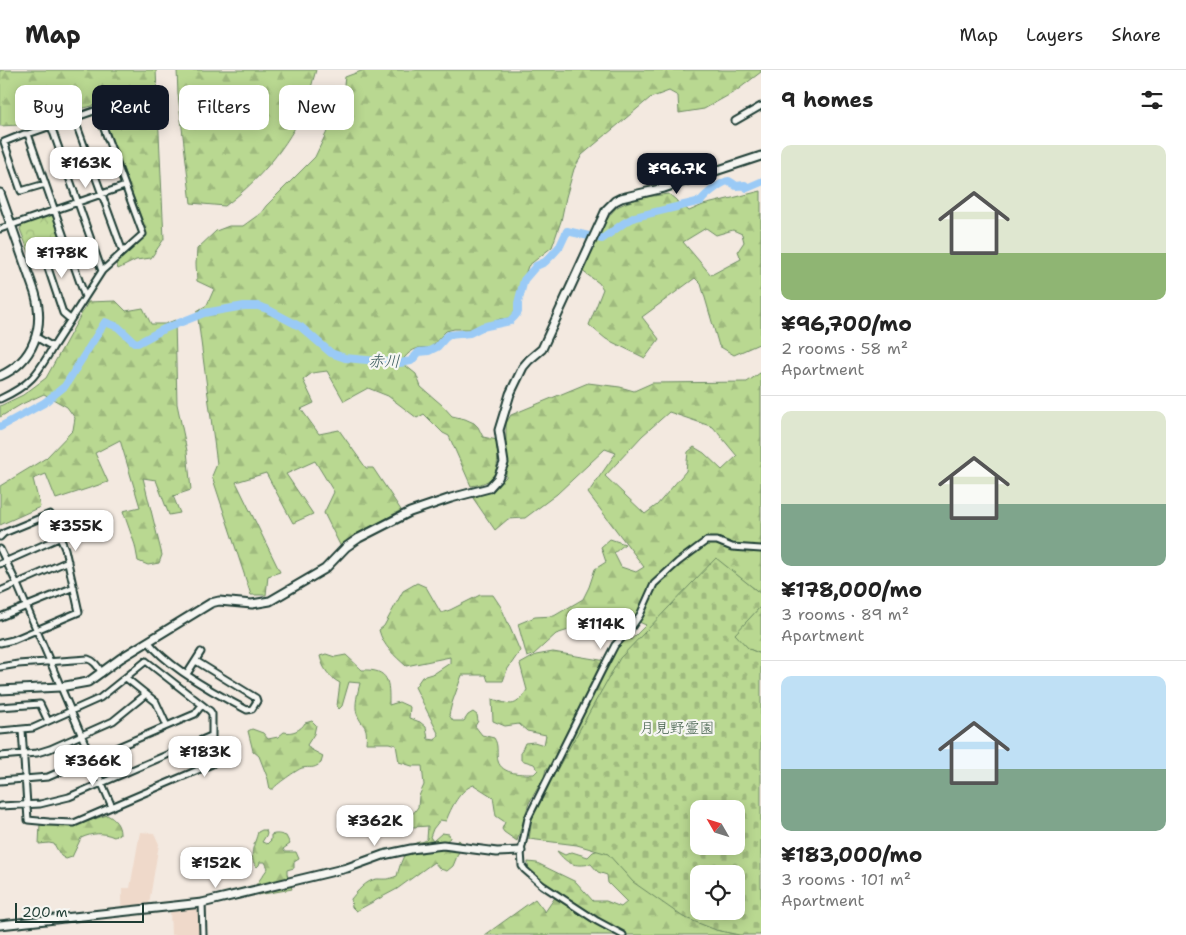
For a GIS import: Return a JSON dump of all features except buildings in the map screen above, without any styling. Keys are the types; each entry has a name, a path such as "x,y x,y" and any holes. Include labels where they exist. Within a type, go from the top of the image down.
{"street":[{"path":"735,121 761,106"},
{"path":"0,399 28,383 39,371 102,271 143,234 97,110 82,115"},
{"path":"40,130 4,142 21,191 44,184"},
{"path":"52,130 102,271"},
{"path":"78,130 122,252"},
{"path":"28,134 85,297"},
{"path":"0,690 60,687 88,682 121,658 211,603 219,601 252,604 270,601 325,569 346,547 359,538 410,512 489,488 498,478 504,463 499,430 510,394 523,367 542,348 606,210 615,201 683,182 761,156"},
{"path":"0,229 125,186"},
{"path":"0,193 38,303 39,321 36,337 24,359 17,366 0,376"},
{"path":"66,244 43,253 63,312 70,319"},
{"path":"36,337 53,347"},
{"path":"0,537 4,533 50,514 61,537 79,612 36,631 0,643"},
{"path":"3,562 61,537"},
{"path":"623,935 597,921 531,876 522,866 522,851 528,818 615,644 629,631 640,615 654,584 678,562 706,541 717,541 732,547 761,549"},
{"path":"0,549 3,562 17,584 112,807"},
{"path":"0,591 68,561"},
{"path":"0,617 74,587"},
{"path":"148,641 161,655 187,674 247,710 252,709 257,701 256,698 196,661"},
{"path":"187,674 201,652"},
{"path":"0,668 49,662 92,660 102,673"},
{"path":"0,732 22,730 48,721 100,698 146,661 212,714 212,764 81,820 67,824 28,820 22,730"},
{"path":"126,678 158,706 167,726"},
{"path":"0,756 37,754 50,749 113,721 145,694"},
{"path":"0,707 40,704 48,721"},
{"path":"0,781 48,777 195,714 202,705"},
{"path":"0,806 40,804 69,798 211,736"},
{"path":"0,925 202,903 347,868 411,849 443,845 497,852 522,851"},
{"path":"202,903 203,935"}],"shaded area":[{"path":"140,832 154,833 159,844 149,904 121,906 123,888 130,888"},
{"path":"201,907 201,935 171,935 170,910"}],"green space":[{"path":"0,70 156,70 157,85 92,85 92,106 82,108 82,85 15,85 15,125 0,126"},
{"path":"177,70 316,70 312,85 279,85 279,130 293,130 281,149 261,174 225,206 191,203 182,130 269,130 269,85 179,85 179,102"},
{"path":"364,70 761,70 761,72 736,91 704,109 679,113 678,96 669,91 650,98 582,155 574,169 561,221 552,247 528,266 519,292 514,315 510,318 500,319 474,329 446,331 430,348 413,350 401,362 416,374 421,387 452,416 474,423 483,437 497,440 498,458 496,471 488,481 471,486 449,436 443,433 424,414 417,418 388,396 368,388 344,401 327,371 312,373 303,380 314,403 301,409 319,434 339,430 366,468 373,468 401,510 362,532 341,547 324,513 334,492 315,461 286,474 313,514 293,523 266,473 236,482 280,572 268,576 266,595 251,595 212,476 217,464 197,311 207,305 214,289 197,281 197,249 216,231 229,226 243,226 261,213 315,157 328,130 354,130 354,85 344,85 345,77"},
{"path":"109,130 159,130 164,239 151,258 136,260 118,269 116,263 144,237 146,230"},
{"path":"761,191 761,343 734,355 719,346 701,284 695,278 642,317 659,339 645,358 606,339 589,325 603,289 599,283 582,271 598,236 614,210 631,201 669,194 689,211 703,205","holes":["706,228 716,235 733,230 742,234 744,242 738,251 741,259 711,275 683,242"]},
{"path":"50,215 54,217 62,241 61,245 30,255 20,229 23,224"},
{"path":"116,301 126,311 143,308 151,324 165,324 175,320 177,404 187,451 191,490 173,496 180,513 169,515 156,480 143,478 162,555 159,563 148,565 138,561 135,545 123,511 140,507 120,440 95,453 108,482 56,499 46,474 33,479 40,507 0,525 0,486 46,458 73,430 75,418 67,407 44,394 0,417 0,406 23,395 46,378 88,302"},
{"path":"761,373 761,594 716,559 562,771 546,769 544,777 529,803 517,841 502,829 505,822 496,816 493,797 474,785 469,787 460,795 446,821 440,820 430,837 433,841 442,833 449,834 450,838 446,841 447,848 459,840 462,844 453,866 447,871 440,869 434,862 397,889 356,911 352,907 351,899 359,890 373,880 397,876 408,849 416,843 427,839 428,826 414,827 407,822 418,807 419,796 424,785 422,766 412,766 399,762 396,745 389,743 366,743 366,729 359,719 356,710 360,683 349,682 342,706 339,709 337,706 340,683 327,672 320,656 326,654 335,657 346,655 362,670 371,670 383,675 388,684 389,705 399,702 410,707 409,718 420,722 426,727 428,739 435,740 439,735 415,687 422,677 435,673 450,663 450,657 406,666 386,646 379,630 384,626 403,591 417,583 426,587 441,613 480,595 493,595 501,607 520,651 507,670 503,681 488,681 486,675 462,675 449,715 453,721 464,721 473,712 477,715 478,721 475,726 482,735 494,738 496,741 500,766 513,773 534,774 538,770 534,764 521,760 521,752 525,743 534,742 544,745 546,735 527,731 519,724 505,726 493,721 492,699 508,704 519,701 527,690 520,664 536,655 553,652 606,661 626,636 631,640 646,625 608,609 594,622 556,634 533,655 527,657 518,624 535,617 554,616 583,599 595,569 606,562 601,547 610,539 625,544 614,553 621,567 636,572 644,567 588,493 616,453 605,449 557,494 525,518 508,519 495,530 473,498 493,489 506,477 506,423 511,415 588,383 620,387 634,391 652,383 747,382","holes":["669,412 713,427 737,456 722,470 704,453 694,447 688,452 686,471 657,505 645,514 605,476 642,436"]},
{"name":"月見野霊園","path":"716,558 761,594 761,606 735,634 749,649 761,654 761,935 739,935 716,930 691,920 745,920 745,865 690,865 690,920 683,917 633,882 608,854 577,845 529,839 532,819 554,775 620,658"},
{"path":"761,606 761,654 749,649 734,634"},
{"path":"312,721 316,725 314,734 307,745 310,749 323,756 321,763 313,767 300,769 273,789 270,789 259,756 253,751 248,731 252,729 263,733 268,739 278,737 284,732 296,731 305,723"},
{"path":"107,815 116,823 120,834 114,837 106,834 93,834 81,838 72,857 66,859 61,856 54,844 39,844 40,824 70,827"},
{"path":"266,830 267,834 262,842 267,844 271,840 271,835 286,836 290,844 283,849 285,852 296,852 299,859 294,862 294,868 287,870 292,889 258,895 256,885 268,868 265,862 260,862 257,867 252,855 258,832"},
{"path":"602,849 690,912 690,920 702,920 716,930 739,935 485,935 535,899 545,912 558,893 534,876 528,862 537,863 576,882 593,901 606,901 621,907 627,902 608,883 607,875 598,872 591,864 571,864 557,851 565,855 572,852 588,857 593,852"}],"waterway":[{"name":"赤川","path":"0,427 44,403 65,386 105,322 118,327 134,342 138,343 164,329 204,313 244,306 258,306 301,327 331,353 345,358 400,363 411,361 419,352 429,351 437,347 449,335 470,333 482,327 510,321 518,312 518,303 524,280 536,266 545,262 560,246 567,231 602,239 635,217 701,201 722,183 729,181 736,186 745,185 747,188 761,182"}]}
